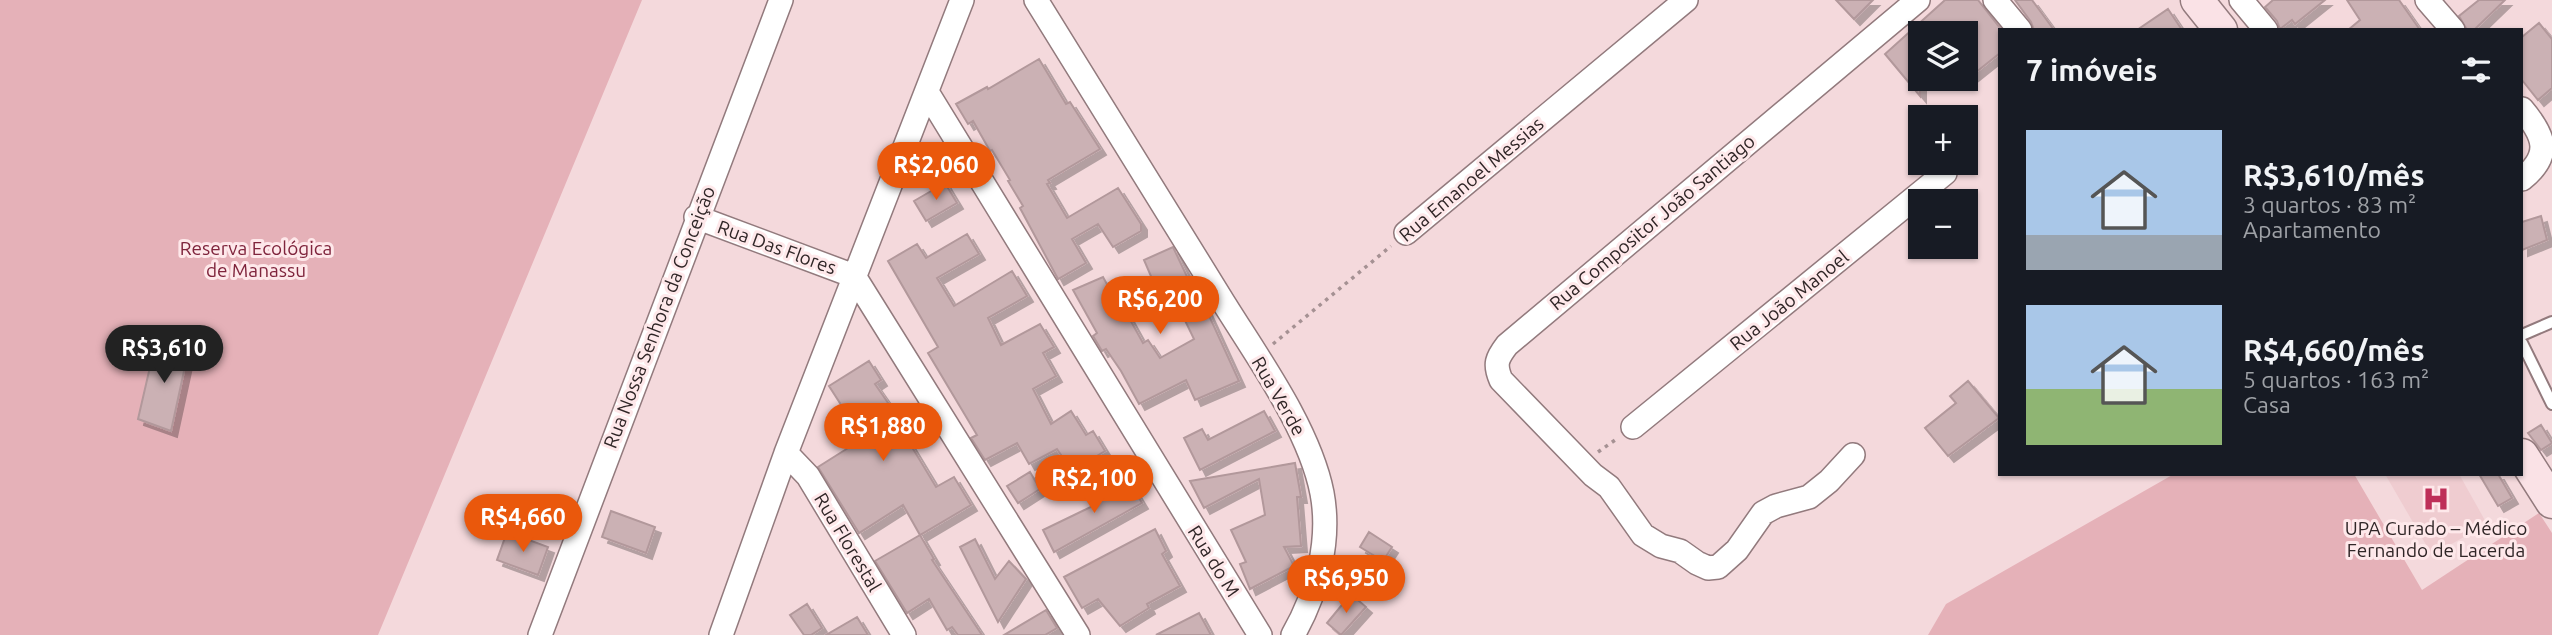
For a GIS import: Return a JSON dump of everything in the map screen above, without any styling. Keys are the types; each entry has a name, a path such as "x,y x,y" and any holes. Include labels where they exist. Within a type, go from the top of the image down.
{"street":[{"name":"Rua Nossa Senhora da Conceição","path":"540,635 696,218 781,0"},
{"path":"721,635 786,453 962,0"},
{"name":"Rua Verde","path":"1036,0 1257,358 1310,450 1324,508 1324,550 1305,613 1293,635"},
{"name":"Rua Emanoel Messias","path":"1406,233 1686,0"},
{"name":"Rua Compositor João Santiago","path":"1583,464 1501,380 1496,368 1497,358 1507,345 1918,0"},
{"path":"1995,0 2018,28"},
{"path":"2197,0 2219,28"},
{"path":"2241,0 2264,28"},
{"path":"2427,0 2451,28"},
{"name":"Rua do M","path":"927,92 1260,635"},
{"path":"2523,110 2540,134 2544,149 2535,169 2523,178"},
{"name":"Rua João Manoel","path":"1633,427 1942,175"},
{"name":"Rua Das Flores","path":"696,218 854,276 1078,635"},
{"name":"Rua Florestal","path":"786,453 808,476 904,635"},
{"path":"1583,464 1609,487 1643,535 1661,546 1680,551 1697,564 1709,568 1718,567 1737,550 1763,513 1776,506 1809,497 1829,481 1853,455"},
{"path":"2523,458 2552,502"}],"lane":[{"path":"2523,335 2552,322"},
{"path":"2523,345 2552,404"}],"path":[{"name":"Rua Emanoel Messias","path":"1257,358 1406,233"},
{"path":"1583,464 1633,427"}],"shaded area":[{"name":"UPA Curado – Médico Fernando de Lacerda","path":"2386,476 2460,476 2487,524 2432,555"}],"green space":[{"name":"Reserva Ecológica de Manassu","path":"0,0 642,0 378,635 0,635"},
{"path":"2170,476 2355,476 2422,590 2539,513 2552,533 2552,635 1928,635 1946,604"}],"building":[{"path":"1836,0 1873,0 1854,19"},
{"path":"1945,0 1978,0 2000,28 1998,55 1978,71 1978,21 1922,21"},
{"path":"2015,0 2032,0 2053,28 2033,28"},
{"path":"2273,0 2325,0 2295,24 2292,20 2281,28 2265,7"},
{"path":"2347,0 2399,0 2419,28 2350,28 2360,20"},
{"path":"2479,0 2505,0 2476,28 2466,28 2459,16"},
{"path":"2168,9 2181,28 2140,28"},
{"path":"2539,23 2552,39 2552,88 2538,100 2523,81 2523,36"},
{"path":"1908,33 1908,82 1885,54"},
{"path":"1039,59 1066,104 1070,102 1100,149 1048,180 1050,183 1047,184 1067,218 1118,188 1141,224 1141,231 1113,247 1098,224 1072,239 1086,263 1058,279 1020,208 1023,206 1008,181 1010,180 973,121 968,124 956,104"},
{"path":"945,183 957,203 926,221 914,201"},
{"path":"2541,216 2547,240 2523,250 2523,222"},
{"path":"967,234 979,254 937,278 954,306 1012,271 1027,296 988,318 1001,345 1040,324 1054,347 1043,353 1056,376 1033,389 1051,424 1071,411 1086,435 1093,431 1105,451 1072,471 1057,449 1029,464 1017,443 985,460 971,438 977,435 928,353 938,347 888,261 917,244 926,258"},
{"path":"1173,247 1189,281 1193,279 1239,381 1195,400 1186,380 1139,404 1121,371 1106,349 1102,351 1093,336 1097,333 1073,290 1103,277 1143,343 1148,340 1160,358 1194,339 1178,306 1172,308 1162,285 1156,288 1144,260"},
{"path":"156,341 189,348 171,431 138,419"},
{"path":"869,361 881,380 875,384 895,413 906,432 904,434 936,487 954,477 971,505 920,535 903,505 859,533 818,467 856,443 839,415 845,411 829,386"},
{"path":"1968,381 1998,419 1948,456 1925,428 1956,403 1950,396"},
{"path":"1264,411 1275,431 1200,470 1184,438 1202,429 1208,440"},
{"path":"2541,425 2552,443 2541,450 2528,433"},
{"path":"1295,463 1301,497 1297,497 1301,546 1284,547 1294,566 1250,589 1240,564 1246,562 1231,530 1265,515 1259,479 1204,508 1190,481"},
{"path":"1030,472 1040,489 1018,503 1007,486"},
{"path":"2480,476 2499,476 2512,498 2498,506"},
{"path":"1127,478 1142,503 1054,552 1043,530 1099,503 1095,496"},
{"path":"611,511 655,527 646,553 602,537"},
{"path":"1155,529 1166,551 1162,554 1180,586 1147,604 1149,608 1120,626 1098,599 1082,608 1064,577"},
{"path":"507,532 548,547 538,575 497,560"},
{"path":"1369,532 1392,547 1383,561 1360,547"},
{"path":"920,535 934,559 932,560 982,635 958,635 952,627 947,630 929,599 907,613 875,561"},
{"path":"975,539 995,579 1009,561 1026,579 998,622 960,547"},
{"path":"1351,594 1366,607 1341,635 1327,623"},
{"path":"807,604 822,628 811,635 804,635 790,615"},
{"path":"1046,610 1057,628 1045,635 1004,635"},
{"path":"1199,613 1211,635 1156,635"},
{"path":"857,617 868,635 826,635"}],"place":[{"name":"UPA Curado – Médico Fernando de Lacerda","path":"2436,499"}]}
